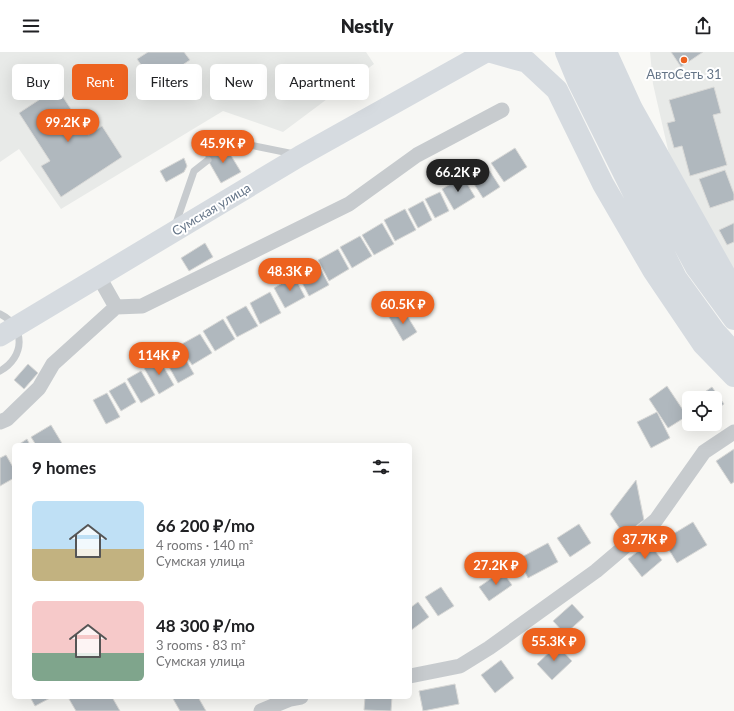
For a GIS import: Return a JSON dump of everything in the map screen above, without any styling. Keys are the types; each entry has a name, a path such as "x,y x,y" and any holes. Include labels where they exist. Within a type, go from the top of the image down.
{"main road":[{"name":"Сумская улица","path":"5,325 99,276 300,156 486,52"},
{"path":"491,52 527,62 557,90 603,184 653,270 703,344 734,376"},
{"path":"554,52 558,72 557,90"},
{"path":"566,52 578,81 676,278 715,332 734,353"},
{"path":"588,52 641,165 696,267 734,319"},
{"path":"606,52 632,109 734,291"}],"street":[{"path":"0,422 7,419 39,388 53,364 116,307 142,306 349,204 418,155 502,110"},
{"path":"99,276 116,307"},
{"path":"412,676 460,666 490,648 596,571 656,520 704,452 734,432"},
{"path":"261,711 290,699"}],"lane":[{"path":"226,148 235,142 300,156"},
{"path":"173,232 194,171 208,160"},
{"path":"0,371 13,360 18,350 19,338 5,325"}],"shaded area":[{"path":"0,52 366,52 374,64 369,68 369,64 275,64 275,100 326,100 283,132 223,111 61,209 19,149 0,162"},
{"path":"650,52 734,52 734,274 669,154 653,84"}],"building":[{"path":"148,52 184,52 190,60 184,64 140,64 137,59"},
{"name":"АвтоСеть 31","path":"671,52 703,52 681,67"},
{"path":"714,87 721,113 713,115 727,165 690,176 682,146 674,148 667,123 675,121 669,100"},
{"path":"64,99 88,135 102,126 122,157 61,197 41,166 50,161 19,113 39,100 64,100"},
{"path":"224,144 241,172 221,183 205,155"},
{"path":"515,148 527,167 504,182 491,163"},
{"path":"184,158 187,166 184,172 166,182 160,171"},
{"path":"484,162 500,187 483,198 467,173"},
{"path":"725,170 734,194 734,200 710,208 699,179"},
{"path":"463,177 475,197 454,210 442,189"},
{"path":"440,192 449,211 435,218 425,199"},
{"path":"423,201 432,220 418,228 408,209"},
{"path":"405,209 416,230 395,241 384,220"},
{"path":"382,223 394,244 374,255 362,235"},
{"path":"734,223 734,242 727,245 719,230"},
{"path":"360,236 372,256 352,268 340,247"},
{"path":"205,243 213,257 189,271 181,258"},
{"path":"338,249 349,269 329,281 318,260"},
{"path":"318,264 329,285 309,296 298,275"},
{"path":"294,276 305,297 285,308 274,288"},
{"path":"270,292 281,313 260,324 250,303"},
{"path":"246,306 258,326 237,337 226,317"},
{"path":"403,309 417,332 403,341 389,317"},
{"path":"223,319 235,339 215,351 203,331"},
{"path":"200,334 212,353 192,365 180,345"},
{"path":"179,348 194,374 178,383 163,356"},
{"path":"159,359 174,385 159,394 144,368"},
{"path":"28,364 38,373 24,389 14,380"},
{"path":"141,371 155,395 141,403 127,379"},
{"path":"125,382 136,402 121,411 109,391"},
{"path":"667,386 682,408 682,419 668,428 649,399"},
{"path":"712,387 715,391 706,391"},
{"path":"107,393 120,417 106,424 93,400"},
{"path":"657,412 670,438 651,448 637,422"},
{"path":"51,425 62,443 35,443 31,437"},
{"path":"27,439 29,443 21,443"},
{"path":"734,449 734,482 731,484 716,461"},
{"path":"6,455 12,466 12,479 0,486 0,458"},
{"path":"636,480 644,520 624,535 610,514"},
{"path":"693,522 707,545 677,563 663,540"},
{"path":"579,524 591,543 570,557 557,538"},
{"path":"548,543 558,562 528,578 518,559"},
{"path":"649,543 662,560 642,577 628,559"},
{"path":"502,571 512,585 489,601 479,587"},
{"path":"441,587 454,606 438,616 425,597"},
{"path":"418,602 429,617 412,630 412,606"},
{"path":"572,604 584,617 565,634 553,621"},
{"path":"557,645 572,661 552,680 537,664"},
{"path":"501,660 514,678 495,693 481,675"},
{"path":"455,684 459,704 423,711 419,691"},
{"path":"31,699 48,699 35,706"},
{"path":"69,699 113,699 120,711 76,711"},
{"path":"173,699 199,699 206,711 180,711"},
{"path":"365,699 392,699 391,711 364,710"}],"place":[{"name":"АвтоСеть 31","path":"684,60"}]}
